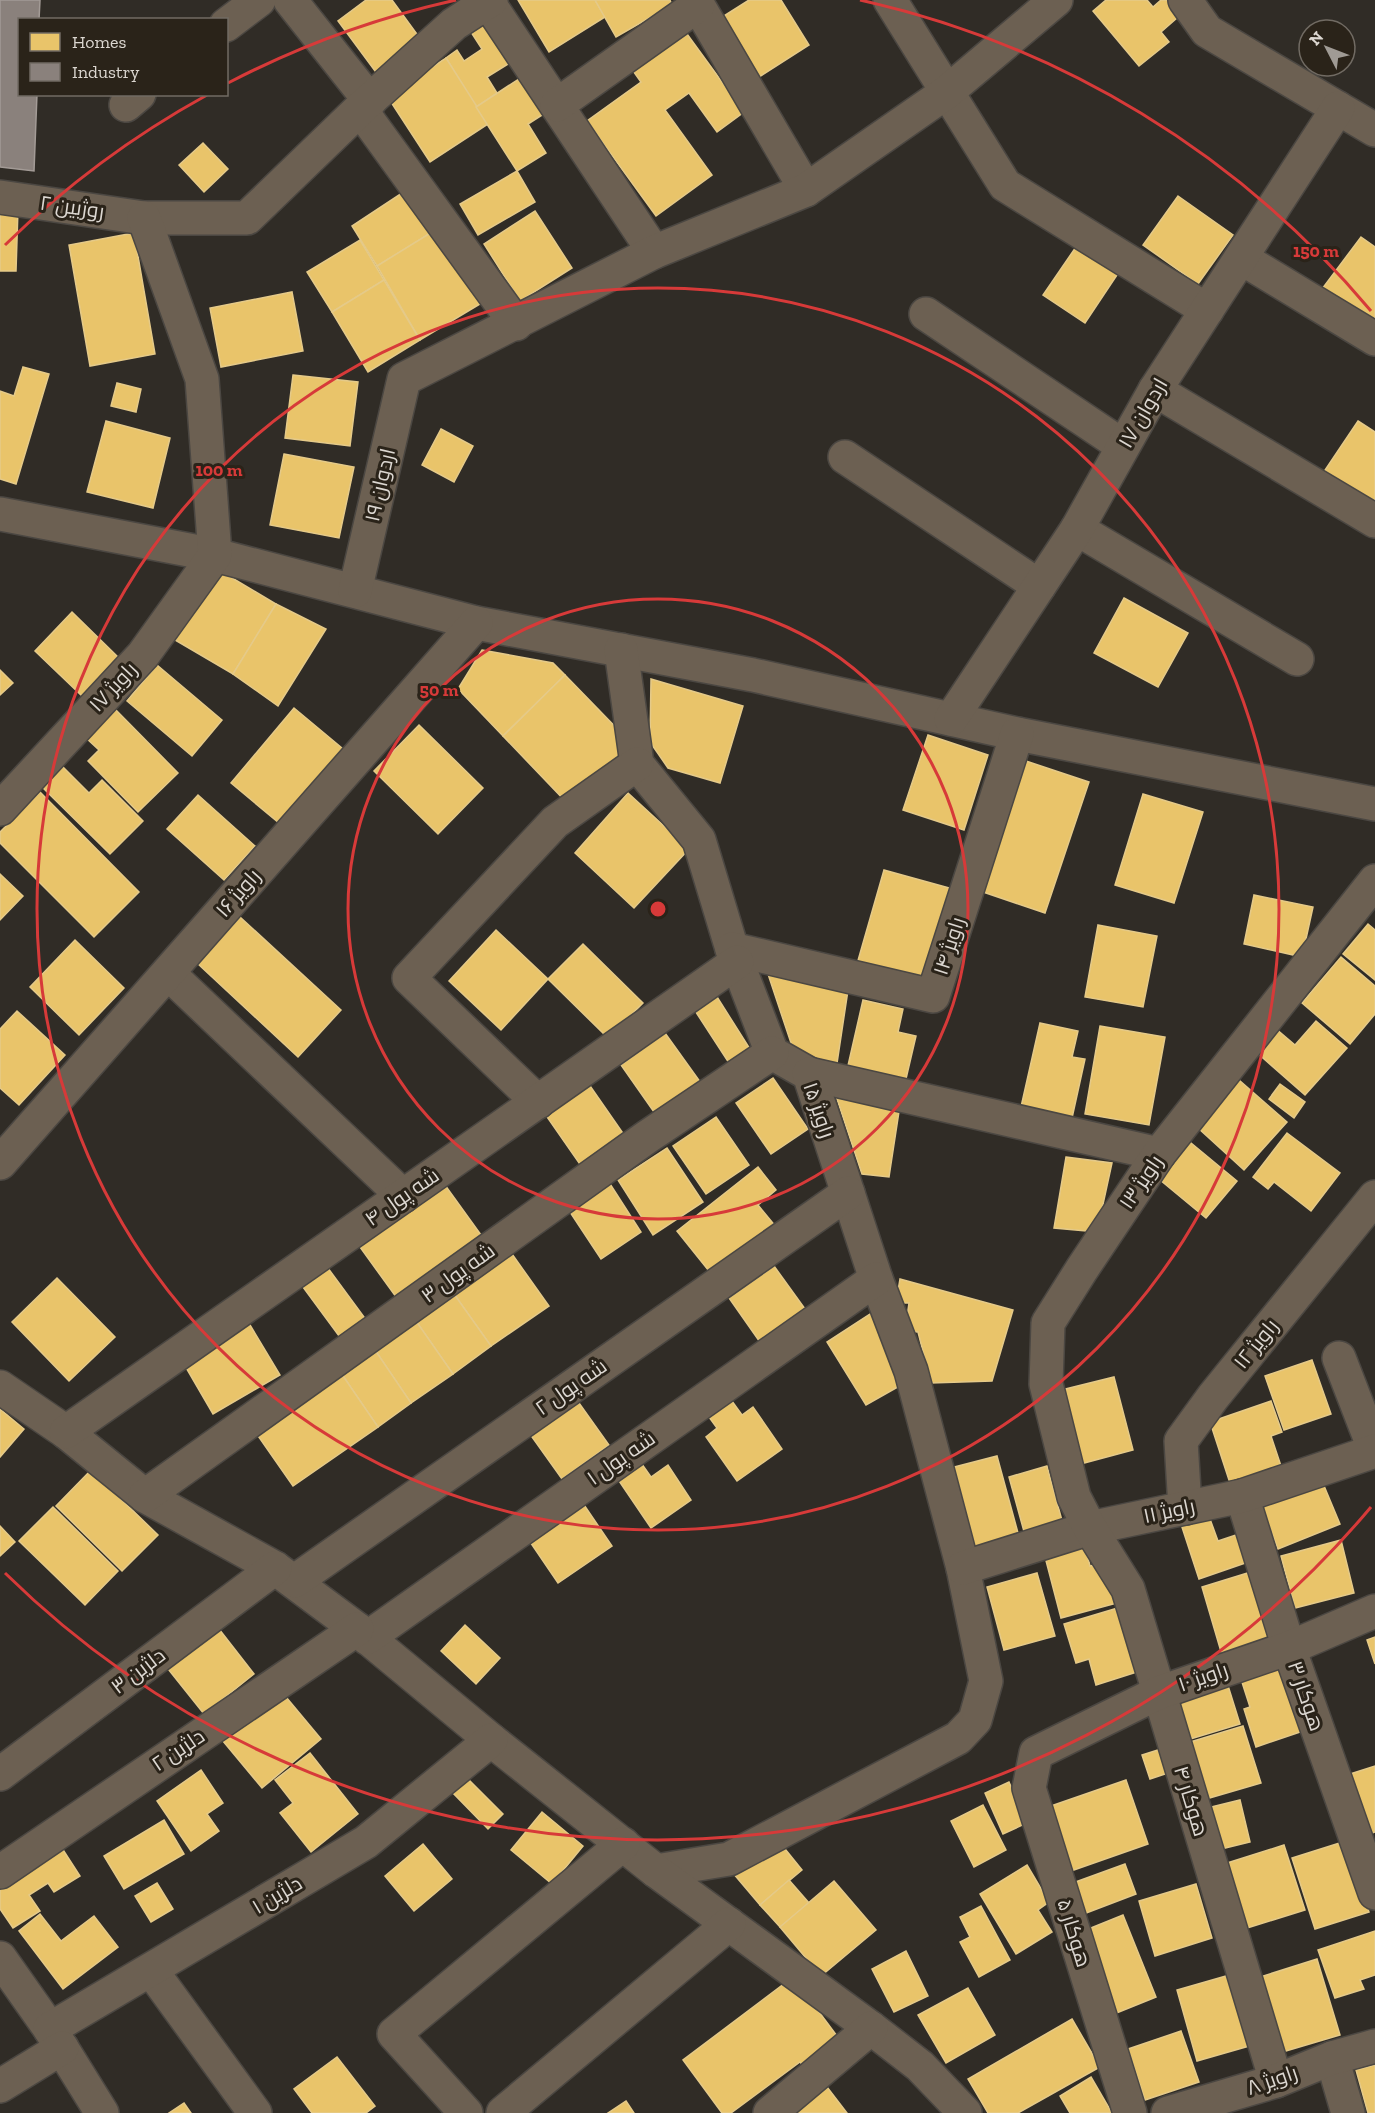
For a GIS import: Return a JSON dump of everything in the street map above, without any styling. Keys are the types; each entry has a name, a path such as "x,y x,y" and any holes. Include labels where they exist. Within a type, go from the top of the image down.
{"street":[{"path":"228,24 259,0"},
{"path":"290,0 516,324 654,252 806,190 948,93 1056,0"},
{"path":"890,0 1005,185 1207,310"},
{"path":"1185,0 1207,31 1375,130"},
{"path":"490,1 654,252"},
{"name":"روژبین ۲","path":"0,197 144,218 248,218 365,105 454,24 490,1"},
{"path":"557,105 696,2 806,190"},
{"name":"اردوان ۱۷","path":"951,719 1077,529 1155,390 1338,108"},
{"path":"144,218 202,379 214,555"},
{"path":"1241,258 1375,339"},
{"path":"926,314 1123,446"},
{"name":"اردوان ۱۹","path":"356,591 404,379 516,324"},
{"path":"1155,390 1375,521"},
{"path":"845,457 1039,586"},
{"path":"0,514 214,555 476,623 753,675 1017,734 1375,804"},
{"path":"1077,529 1297,659"},
{"name":"راویژ ۱۷","path":"0,809 142,655 214,555"},
{"name":"راویژ ۱۶","path":"0,1163 476,623"},
{"path":"621,650 637,764 699,840 735,955 772,1053"},
{"name":"راویژ ۱۴","path":"735,955 933,996 1017,734"},
{"path":"538,1102 409,978 555,822 637,764"},
{"name":"راویژ ۱۳","path":"1090,1528 1074,1497 1046,1384 1048,1323 1159,1154 1375,881"},
{"name":"شه پول ۴","path":"66,1432 538,1102 735,955"},
{"path":"168,973 403,1196"},
{"name":"راویژ ۱۵","path":"656,1871 729,1859 958,1738 975,1720 986,1681 963,1568 912,1371 876,1279 809,1074 772,1053"},
{"name":"شه پول ۳","path":"145,1496 647,1137 772,1053"},
{"path":"809,1074 1159,1154"},
{"name":"شه پول ۲","path":"285,1575 848,1193"},
{"name":"راویژ ۱۲","path":"1185,1508 1181,1441 1375,1197"},
{"name":"شه پول ۱","path":"362,1633 876,1279"},
{"path":"1339,1358 1375,1451"},
{"path":"0,1387 66,1432 145,1496 285,1575 362,1633 491,1740 656,1871 920,2066 965,2113"},
{"name":"راویژ ۱۱","path":"963,1568 1090,1528 1242,1496 1375,1451"},
{"name":"هوکار ۳","path":"1242,1496 1289,1648 1375,1893"},
{"name":"هوکار ۴","path":"1090,1528 1128,1589 1276,2081"},
{"name":"دلژین ۳","path":"0,1774 285,1575"},
{"name":"راویژ ۱۰","path":"1036,1753 1158,1693 1289,1648 1375,1611"},
{"name":"دلژین ۲","path":"0,1872 362,1633"},
{"name":"دلژین ۱","path":"0,2086 56,2039 151,1970 366,1842 491,1740"},
{"name":"هوکار ۵","path":"1036,1753 1029,1788 1130,2113"},
{"path":"466,2113 394,2034 622,1844"},
{"path":"503,2113 729,1924"},
{"path":"0,1958 56,2039 102,2113"},
{"path":"151,1970 255,2113"},
{"path":"770,2113 871,2028"},
{"name":"راویژ ۸","path":"1168,2113 1276,2081 1332,2058 1375,2046"},
{"path":"1332,2058 1348,2113"}],"building: Homes":[{"path":"366,0 392,0 422,41 378,75 338,21"},
{"path":"518,0 595,0 605,17 549,52"},
{"path":"595,0 670,0 672,5 616,37"},
{"path":"749,0 781,0 809,45 756,79 719,19"},
{"path":"1106,0 1147,0 1153,7 1161,0 1175,0 1185,11 1161,32 1169,42 1139,66 1093,11"},
{"path":"486,18 513,61 487,77 497,93 476,107 446,58 457,50 464,61 482,49 469,29"},
{"path":"679,23 744,112 717,132 689,93 665,110 712,175 656,216 587,121 641,82 626,61"},
{"path":"446,58 488,124 430,162 387,96"},
{"path":"528,73 550,110 528,124 546,153 517,171 476,107"},
{"path":"203,143 228,169 204,192 179,165"},
{"path":"517,171 535,202 478,235 460,204"},
{"path":"408,189 437,229 377,266 352,226"},
{"path":"1178,196 1233,235 1198,284 1143,245"},
{"path":"0,208 18,209 16,271 0,271"},
{"path":"535,211 572,268 520,301 484,244"},
{"path":"437,229 485,301 420,340 377,266"},
{"path":"134,233 155,354 90,366 69,245"},
{"path":"1361,237 1375,247 1375,323 1322,289"},
{"path":"360,240 384,280 332,312 307,272"},
{"path":"1078,244 1119,272 1085,323 1043,295"},
{"path":"384,280 420,340 368,372 332,312"},
{"path":"292,292 303,351 221,367 210,308"},
{"path":"23,367 49,374 16,484 0,479 0,391 14,396"},
{"path":"293,375 358,382 350,446 285,438"},
{"path":"117,383 141,389 136,412 111,406"},
{"path":"106,421 170,438 153,508 87,492"},
{"path":"1358,421 1375,432 1375,499 1367,511 1319,479"},
{"path":"441,429 473,446 454,482 422,465"},
{"path":"284,454 354,467 339,538 270,525"},
{"path":"217,569 276,604 233,674 175,640"},
{"path":"1124,598 1188,633 1158,687 1094,653"},
{"path":"276,604 326,629 278,706 233,674"},
{"path":"72,612 120,659 83,697 35,651"},
{"path":"482,650 553,663 565,675 503,736 458,689"},
{"path":"157,665 222,720 192,756 127,701"},
{"path":"0,670 13,683 0,695"},
{"path":"565,675 631,743 568,804 503,736"},
{"path":"651,679 743,706 720,783 668,768 650,742"},
{"path":"114,708 178,773 138,812 88,761 99,750 85,737"},
{"path":"294,708 348,753 285,828 231,783"},
{"path":"419,725 483,788 438,834 374,771"},
{"path":"928,735 988,755 964,830 903,810"},
{"path":"1026,761 1089,782 1045,913 983,892"},
{"path":"59,763 89,793 102,780 143,821 110,854 39,784"},
{"path":"40,792 139,892 94,937 0,843 0,832"},
{"path":"628,793 689,849 634,908 575,853"},
{"path":"1143,794 1203,812 1174,903 1115,885"},
{"path":"198,795 255,846 224,880 167,829"},
{"path":"884,870 953,889 926,983 857,964"},
{"path":"0,874 23,896 0,920"},
{"path":"1254,895 1313,907 1302,957 1244,944"},
{"path":"240,917 341,1010 298,1057 197,963"},
{"path":"1368,924 1375,930 1375,980 1343,954"},
{"path":"1098,925 1157,936 1143,1007 1085,997"},
{"path":"496,930 548,979 501,1030 449,981"},
{"path":"75,940 124,988 79,1035 30,987"},
{"path":"583,944 643,1003 608,1038 548,979"},
{"path":"1341,957 1375,986 1375,1014 1350,1044 1302,1003"},
{"path":"768,974 848,990 836,1070 795,1055"},
{"path":"712,989 750,1049 729,1063 690,1003"},
{"path":"863,1000 903,1009 898,1032 916,1036 905,1083 847,1070"},
{"path":"17,1011 65,1055 19,1105 0,1088 0,1029"},
{"path":"1316,1021 1347,1048 1305,1095 1255,1051 1275,1028 1295,1045"},
{"path":"1040,1023 1078,1031 1072,1057 1085,1059 1072,1118 1021,1107"},
{"path":"1100,1026 1165,1037 1149,1125 1085,1114"},
{"path":"665,1033 706,1090 661,1122 621,1065"},
{"path":"773,1078 808,1129 771,1154 736,1103"},
{"path":"1239,1080 1287,1122 1244,1170 1198,1128"},
{"path":"588,1083 627,1139 584,1170 545,1114"},
{"path":"1280,1084 1305,1102 1294,1118 1269,1099"},
{"path":"836,1096 900,1105 889,1177 862,1174"},
{"path":"716,1117 749,1165 706,1194 673,1146"},
{"path":"1287,1133 1340,1173 1311,1211 1274,1182 1268,1189 1253,1177"},
{"path":"1185,1138 1237,1181 1206,1218 1154,1175"},
{"path":"667,1148 703,1202 653,1235 618,1180"},
{"path":"1066,1157 1112,1163 1097,1232 1054,1228"},
{"path":"758,1167 776,1190 758,1205 776,1227 713,1276 677,1231"},
{"path":"603,1173 641,1232 601,1259 562,1200"},
{"path":"437,1174 484,1239 399,1301 352,1236"},
{"path":"512,1254 549,1306 491,1346 454,1294"},
{"path":"322,1260 367,1321 342,1340 297,1279"},
{"path":"774,1266 808,1313 762,1345 729,1298"},
{"path":"57,1278 115,1337 69,1381 12,1322"},
{"path":"900,1279 1013,1310 992,1381 931,1383 918,1332 905,1331 909,1303 896,1303"},
{"path":"454,1294 491,1346 453,1374 416,1321"},
{"path":"873,1312 905,1383 866,1405 827,1342"},
{"path":"247,1320 280,1375 213,1414 181,1359"},
{"path":"416,1321 453,1374 411,1403 375,1350"},
{"path":"375,1350 411,1403 378,1427 341,1373"},
{"path":"1312,1360 1331,1414 1284,1430 1265,1376"},
{"path":"341,1373 378,1427 293,1486 256,1433"},
{"path":"1114,1377 1133,1450 1073,1466 1053,1392"},
{"path":"574,1396 609,1445 562,1479 527,1430"},
{"path":"729,1397 742,1415 753,1407 782,1449 737,1481 706,1437 717,1428 706,1413"},
{"path":"1271,1401 1282,1432 1271,1436 1281,1466 1230,1483 1210,1422"},
{"path":"0,1409 24,1429 0,1457"},
{"path":"997,1456 1021,1544 977,1555 954,1467"},
{"path":"639,1460 651,1477 668,1465 691,1500 651,1528 615,1475"},
{"path":"1047,1466 1066,1535 1028,1546 1009,1477"},
{"path":"91,1470 158,1535 122,1571 56,1506"},
{"path":"1322,1481 1340,1524 1278,1549 1261,1505"},
{"path":"580,1499 612,1546 558,1583 526,1536"},
{"path":"53,1507 118,1571 85,1605 19,1541"},
{"path":"1206,1508 1218,1541 1245,1532 1254,1560 1199,1579 1179,1518"},
{"path":"0,1526 15,1542 0,1556"},
{"path":"1341,1540 1354,1593 1295,1608 1281,1556"},
{"path":"1084,1542 1090,1566 1106,1562 1117,1603 1061,1618 1044,1553"},
{"path":"1254,1571 1274,1638 1222,1655 1202,1587"},
{"path":"1037,1573 1055,1636 1004,1650 987,1587"},
{"path":"1121,1607 1140,1671 1096,1685 1089,1659 1076,1663 1064,1624"},
{"path":"212,1620 254,1674 204,1714 161,1660"},
{"path":"465,1625 500,1658 476,1684 441,1651"},
{"path":"1375,1637 1375,1664 1367,1640"},
{"path":"1286,1658 1309,1729 1256,1747 1244,1709 1250,1707 1239,1673"},
{"path":"1225,1676 1240,1724 1187,1740 1173,1692"},
{"path":"276,1685 321,1739 262,1788 218,1735"},
{"path":"1243,1726 1261,1783 1206,1799 1190,1742"},
{"path":"1161,1749 1168,1773 1150,1779 1142,1755"},
{"path":"310,1753 358,1814 311,1852 280,1813 293,1803 275,1780"},
{"path":"1375,1766 1375,1832 1370,1834 1350,1774"},
{"path":"201,1770 223,1803 207,1814 219,1831 191,1851 157,1801"},
{"path":"466,1777 503,1814 488,1829 451,1791"},
{"path":"1126,1780 1148,1844 1071,1871 1048,1807"},
{"path":"1009,1782 1027,1823 1003,1834 985,1793"},
{"path":"1240,1800 1250,1842 1221,1849 1211,1807"},
{"path":"983,1805 1006,1850 974,1867 951,1821"},
{"path":"542,1812 583,1846 552,1884 511,1850"},
{"path":"164,1820 184,1854 124,1889 104,1856"},
{"path":"777,1839 802,1870 760,1905 733,1873"},
{"path":"1346,1841 1369,1912 1315,1929 1292,1858"},
{"path":"58,1842 80,1876 54,1892 48,1883 29,1895 40,1911 13,1928 0,1909 0,1879"},
{"path":"423,1844 452,1879 414,1911 385,1876"},
{"path":"1284,1845 1305,1910 1247,1928 1227,1863"},
{"path":"1125,1864 1136,1894 1081,1915 1070,1884"},
{"path":"1027,1865 1049,1902 1038,1910 1052,1932 1016,1954 980,1894"},
{"path":"789,1880 809,1903 780,1927 760,1905"},
{"path":"834,1881 876,1930 821,1976 780,1927"},
{"path":"157,1883 173,1909 151,1922 135,1896"},
{"path":"1196,1884 1212,1938 1155,1956 1139,1901"},
{"path":"981,1906 1010,1960 979,1977 960,1942 970,1937 960,1917"},
{"path":"40,1914 61,1941 94,1916 118,1947 63,1989 19,1931"},
{"path":"1123,1915 1156,1997 1114,2014 1081,1932"},
{"path":"1375,1931 1375,1975 1360,1980 1364,1989 1335,1998 1318,1950"},
{"path":"906,1951 928,1996 894,2012 872,1969"},
{"path":"1317,1959 1340,2035 1279,2053 1257,1978"},
{"path":"1233,1974 1253,2045 1197,2061 1177,1990"},
{"path":"793,1977 840,2040 804,2067 800,2062 731,2113 722,2113 683,2060"},
{"path":"968,1988 995,2035 946,2063 918,2015"},
{"path":"1072,2019 1100,2067 1018,2113 988,2113 968,2079"},
{"path":"1181,2031 1199,2082 1145,2100 1128,2049"},
{"path":"337,2057 375,2106 366,2113 312,2113 294,2089"},
{"path":"1375,2065 1375,2113 1368,2113 1356,2070"},
{"path":"1091,2077 1112,2113 1070,2113 1060,2096"},
{"path":"827,2087 847,2113 792,2113"},
{"path":"626,2101 634,2113 608,2113"},
{"path":"184,2103 191,2113 169,2113"}],"building: Industry":[{"path":"0,0 40,0 39,18 18,18 18,96 37,96 34,171 0,167"}]}
